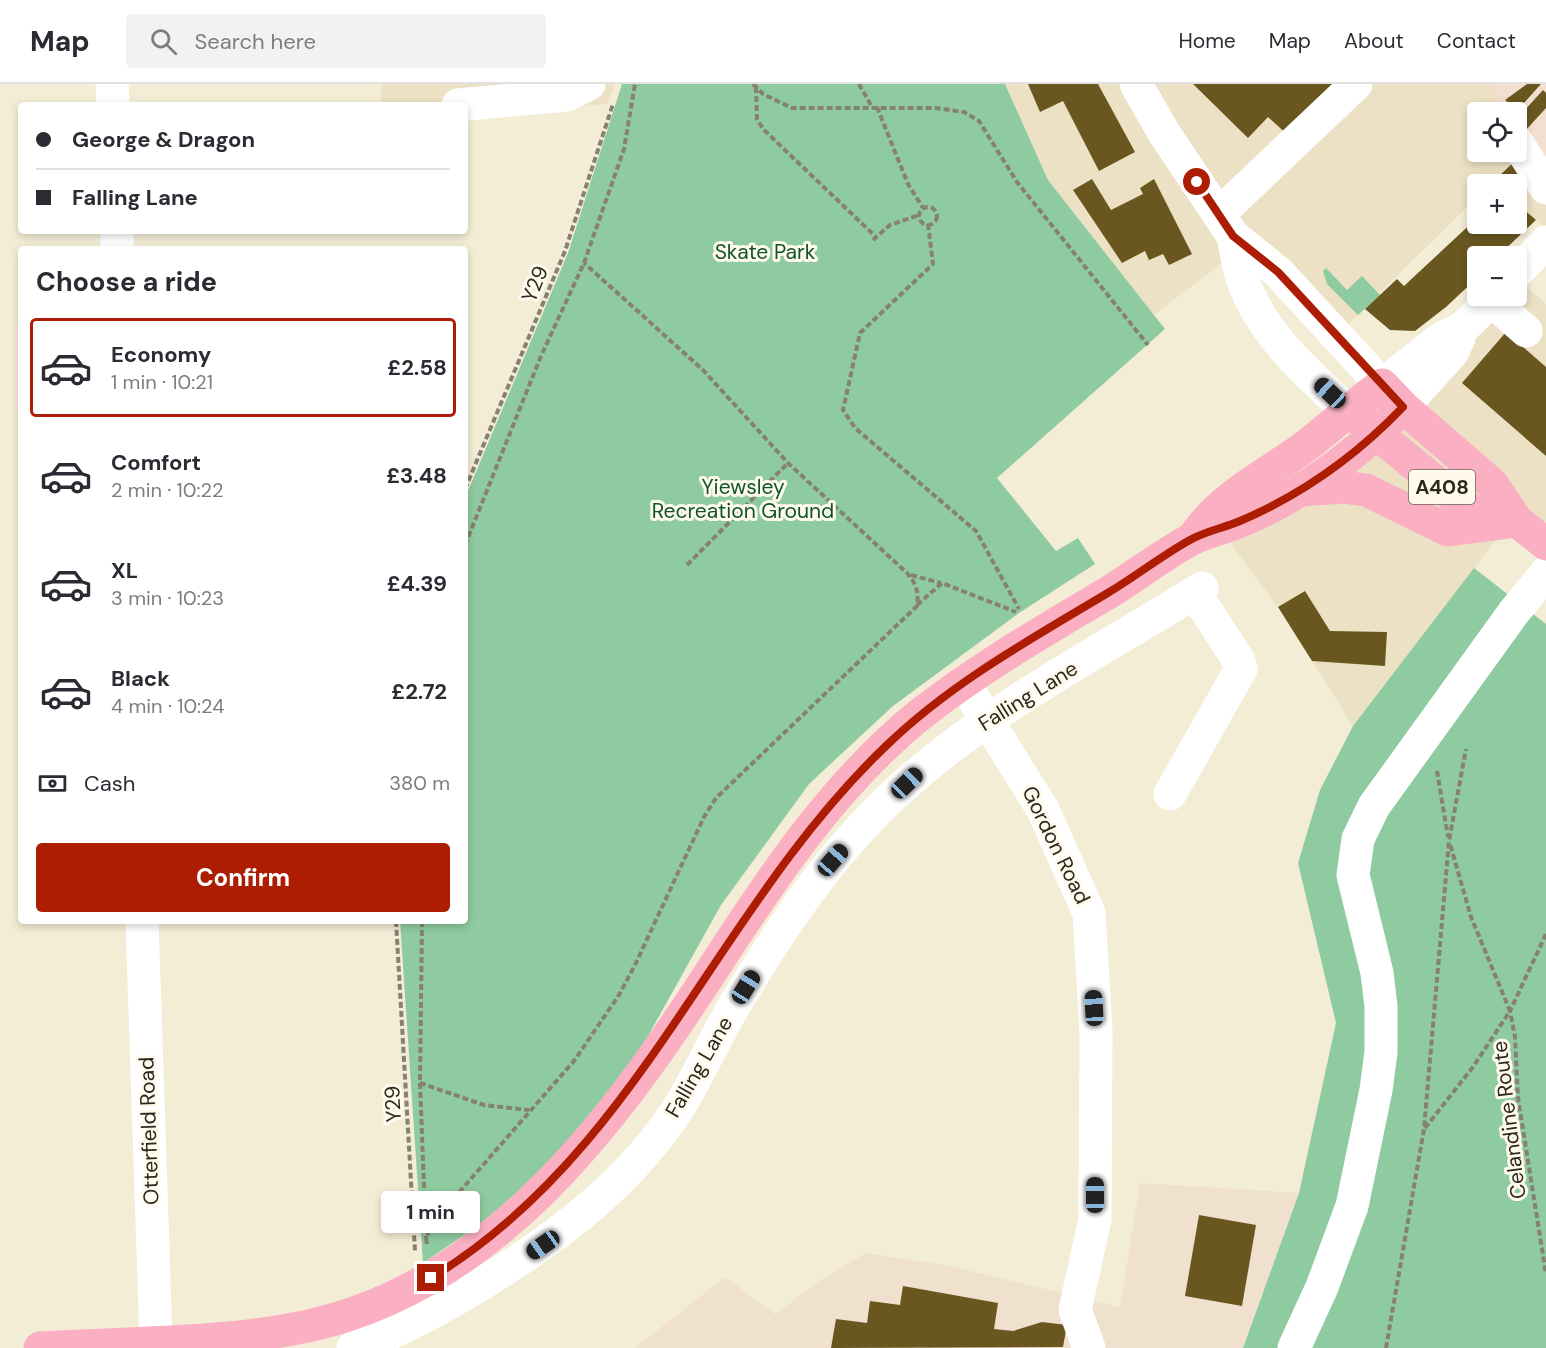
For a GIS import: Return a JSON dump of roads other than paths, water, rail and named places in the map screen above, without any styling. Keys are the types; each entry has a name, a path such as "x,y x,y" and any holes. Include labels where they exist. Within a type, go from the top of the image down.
{"main road":[{"name":"Falling Lane","path":"1193,538 1208,517 1301,449 1347,410 1392,396"},
{"name":"Falling Lane","path":"40,1348 234,1336 308,1326 367,1308 425,1281 495,1235 566,1165 647,1065 761,896 830,807 887,744 921,714 964,682 1193,538 1240,522 1301,490 1377,434 1392,396"},
{"name":"A408","path":"1392,396 1492,484 1517,521 1546,544"},
{"name":"A408","path":"1347,410 1470,510 1517,521"},
{"path":"1301,490 1342,487 1366,490 1448,530 1517,521"}],"street":[{"path":"112,84 113,102"},
{"path":"1136,84 1164,133 1226,225 1278,272 1392,396 1452,353 1463,328 1486,306"},
{"path":"1226,225 1356,84"},
{"path":"468,104 602,90"},
{"path":"1527,158 1546,188"},
{"path":"1226,225 1243,280 1262,320 1294,361 1347,410"},
{"path":"1527,262 1546,242"},
{"path":"1502,306 1526,331"},
{"path":"1294,1348 1322,1287 1352,1206 1381,1052 1377,973 1353,875 1358,839 1374,806 1514,612 1546,573"},
{"name":"Falling Lane","path":"353,1348 444,1306 528,1256 573,1224 632,1168 680,1105 734,1007 819,876 860,828 923,768 988,719 1198,591 1239,661 1241,669 1170,794"},
{"name":"Gordon Road","path":"964,682 1043,810 1089,913 1096,1032 1095,1218 1075,1310 1089,1348"},
{"name":"Otterfield Road","path":"142,924 156,1341"}],"park label":[{"name":"Skate Park","path":"765,252"},
{"name":"Yiewsley Recreation Ground","path":"743,499"}]}
